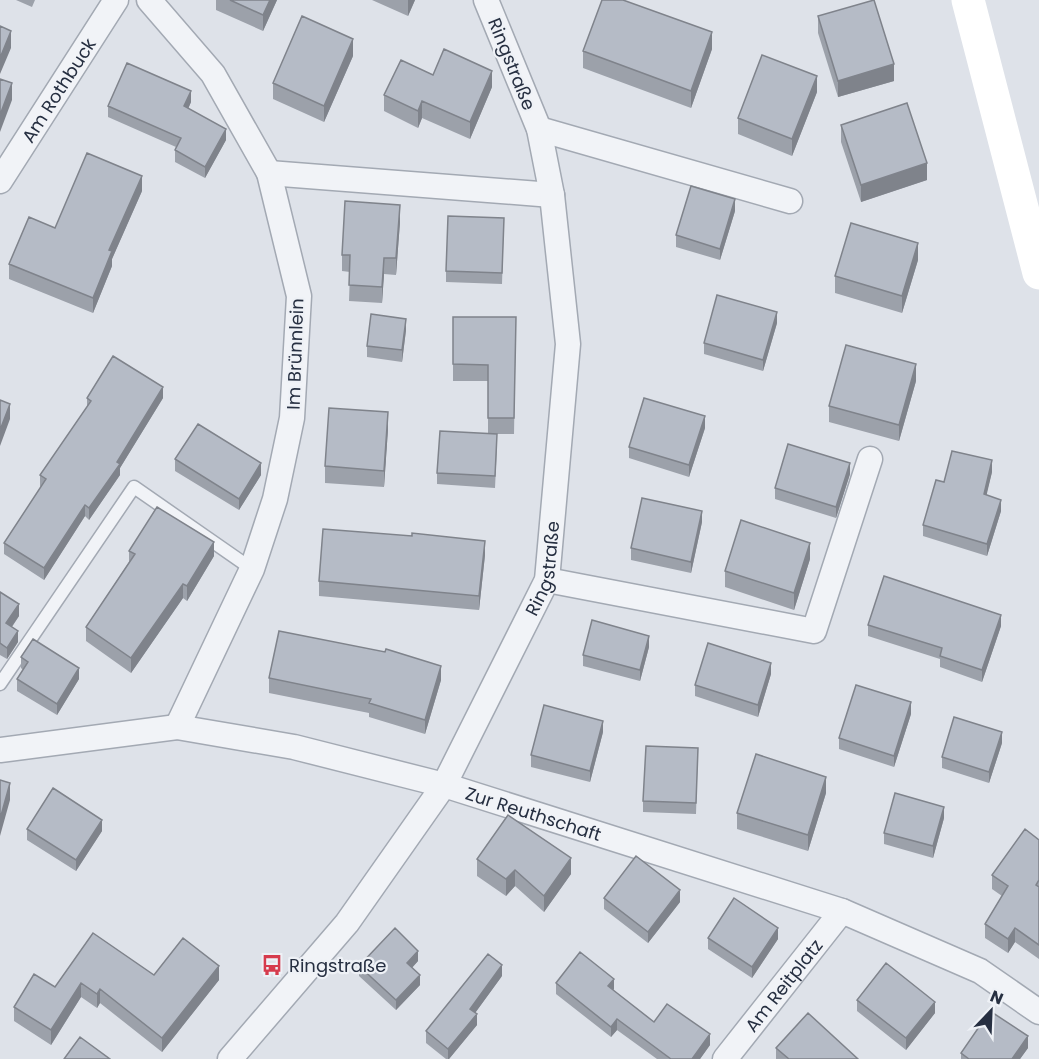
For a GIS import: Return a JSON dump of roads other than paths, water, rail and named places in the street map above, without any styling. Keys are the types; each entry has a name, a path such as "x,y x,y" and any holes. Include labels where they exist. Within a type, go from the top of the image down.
{"main road":[{"path":"968,0 1039,273"}],"street":[{"name":"Am Rothbuck","path":"0,181 116,0"},
{"name":"Im Brünnlein","path":"149,0 213,74 268,173 299,296 292,418 275,499 252,569 177,727"},
{"name":"Ringstraße","path":"230,1059 347,923 444,785 547,580 568,344 552,195 539,129 486,0"},
{"name":"Ringstraße","path":"539,129 790,201"},
{"path":"268,173 552,195"},
{"path":"547,580 814,631 870,459"},
{"name":"Zur Reuthschaft","path":"0,750 177,727 294,747 444,785 842,911 980,971 1039,1012"},
{"name":"Am Reitplatz","path":"725,1059 842,911"}],"lane":[{"path":"0,684 134,487 252,569"}],"place":[{"name":"Ringstraße","path":"272,965"}]}
